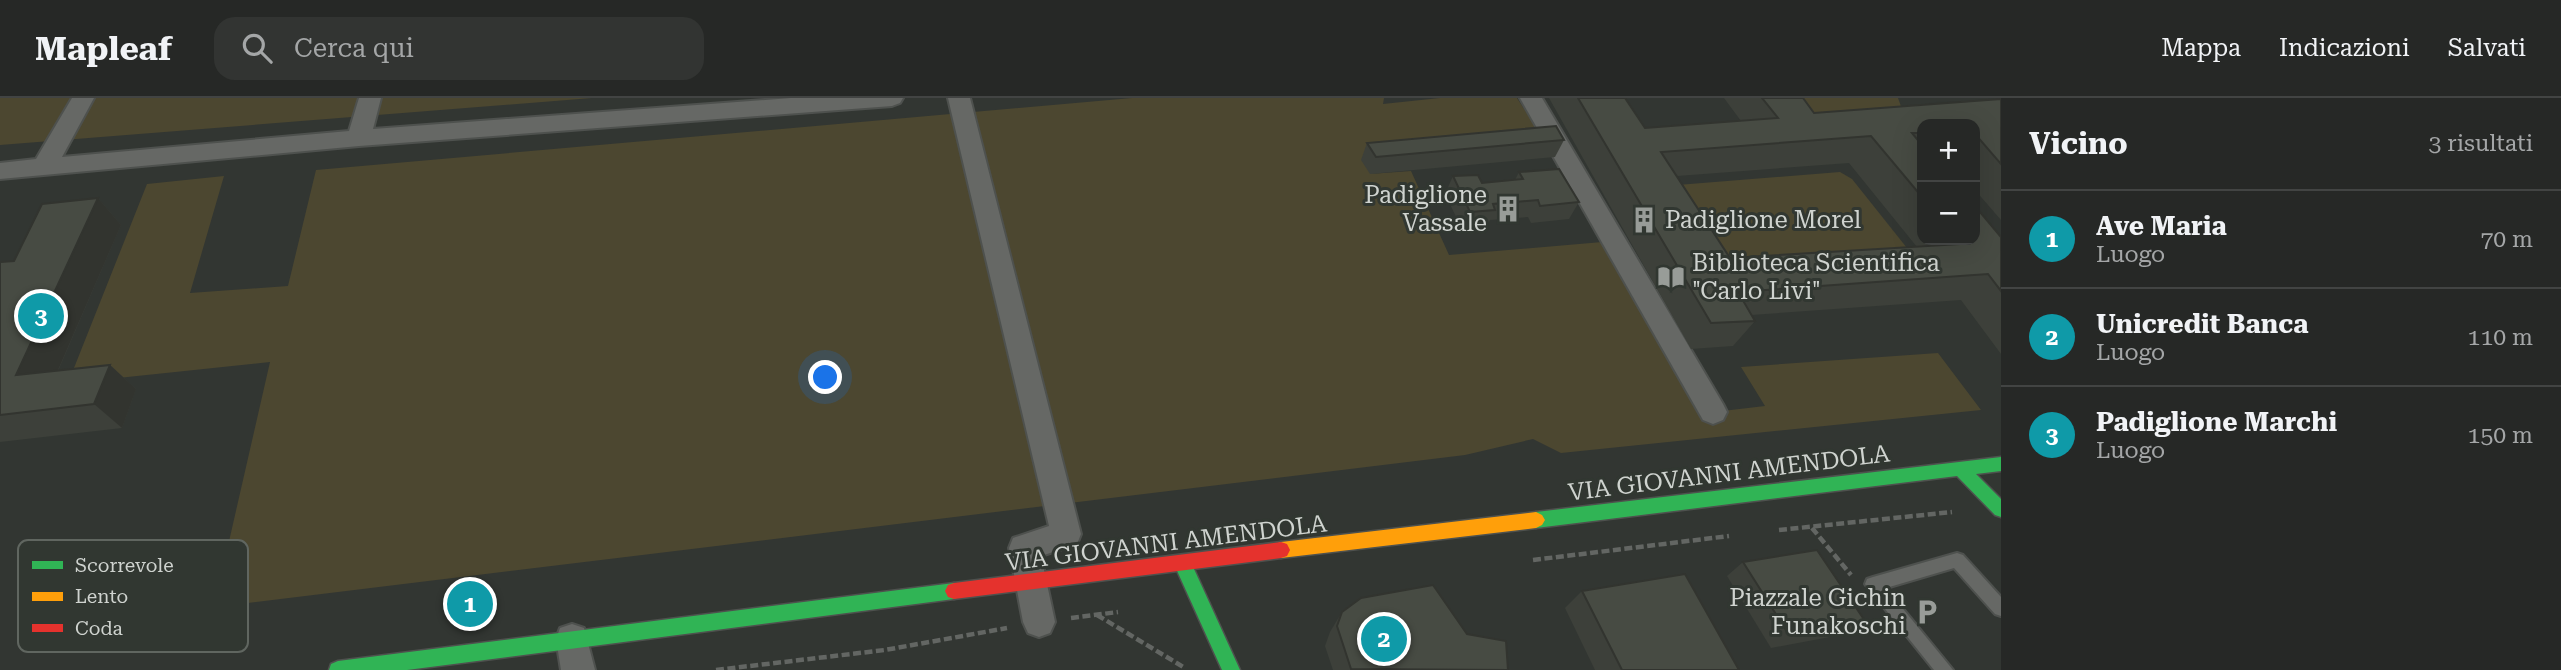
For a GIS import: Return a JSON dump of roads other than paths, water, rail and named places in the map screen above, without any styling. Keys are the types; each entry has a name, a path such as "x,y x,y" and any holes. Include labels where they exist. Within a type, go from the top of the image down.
{"main road":[{"name":"VIA GIOVANNI AMENDOLA","path":"338,670 575,654 720,624 2001,464"},
{"path":"1959,468 2001,510"},
{"path":"1184,564 1231,670"}],"street":[{"path":"44,167 83,98"},
{"path":"359,138 370,98"},
{"path":"0,171 359,138 892,98"},
{"path":"959,98 1066,534 1024,548 1039,622"},
{"path":"1531,98 1713,412"}],"lane":[{"path":"1945,670 1873,584 1956,560 2001,609"}],"place":[{"name":"Padiglione Vassale","path":"1508,209"},
{"name":"Padiglione Morel","path":"1644,220"},
{"name":"Biblioteca Scientifica \"Carlo Livi\"","path":"1671,277"},
{"name":"Padiglione Marchi","path":"41,316"},
{"name":"Ave Maria","path":"470,604"},
{"name":"Piazzale Gichin Funakoschi","path":"1927,612"},
{"name":"Unicredit Banca","path":"1384,639"}]}
